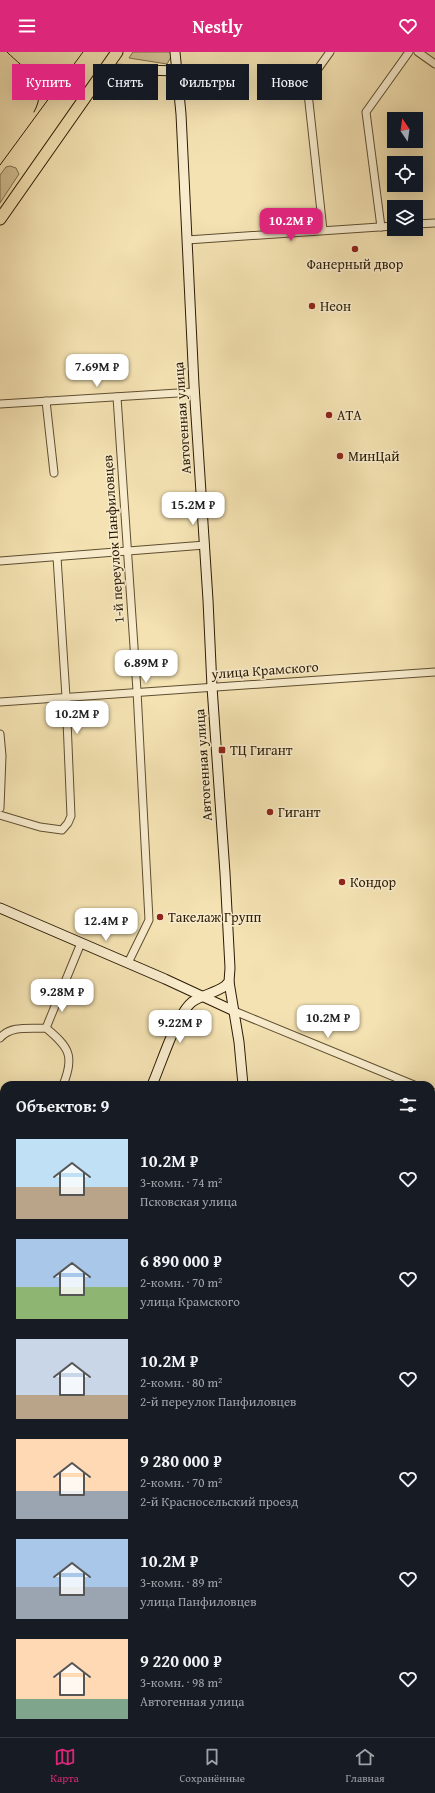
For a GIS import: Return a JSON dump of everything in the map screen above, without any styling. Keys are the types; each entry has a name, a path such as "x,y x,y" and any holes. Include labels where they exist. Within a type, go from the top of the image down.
{"main road":[{"path":"109,64 117,52"},
{"path":"0,219 93,87"}],"street":[{"name":"Автогенная улица","path":"176,52 177,64"},
{"path":"324,230 307,84 330,52"},
{"path":"381,227 366,112 409,52"},
{"path":"418,52 435,64"},
{"name":"Автогенная улица","path":"180,100 194,392 225,873 229,982 239,1042 243,1081"},
{"path":"423,224 435,223"},
{"path":"187,240 387,227"},
{"path":"0,404 194,392"},
{"name":"1-й переулок Панфиловцев","path":"118,397 137,691 149,920 128,963"},
{"path":"46,401 54,473"},
{"path":"0,561 205,546"},
{"path":"0,815 40,827 62,830 68,823 70,816 66,697 58,557"},
{"name":"улица Крамского","path":"0,702 137,691 435,672"},
{"path":"0,734 2,756 0,808"},
{"path":"0,908 128,963 234,1011 404,1081"},
{"path":"46,1028 81,943"},
{"path":"154,1081 180,1017 188,1006 217,991 229,982"},
{"path":"0,1038 3,1034 12,1030 46,1028 60,1039 68,1054 70,1064 64,1081"}],"shaded area":[{"path":"133,52 171,52 171,57 167,64 129,58"},
{"path":"10,166 16,168 19,174 0,203 0,175 6,167"}],"tram line":[{"path":"7,52 28,71 37,85 39,93 38,102 34,112"},
{"path":"0,165 83,52"}],"place":[{"name":"Фанерный двор","path":"355,249"},
{"name":"Неон","path":"312,306"},
{"name":"АТА","path":"329,415"},
{"name":"МинЦай","path":"340,456"},
{"name":"ТЦ Гигант","path":"222,750"},
{"name":"Гигант","path":"270,812"},
{"name":"Кондор","path":"342,882"},
{"name":"Такелаж Групп","path":"160,917"}]}
